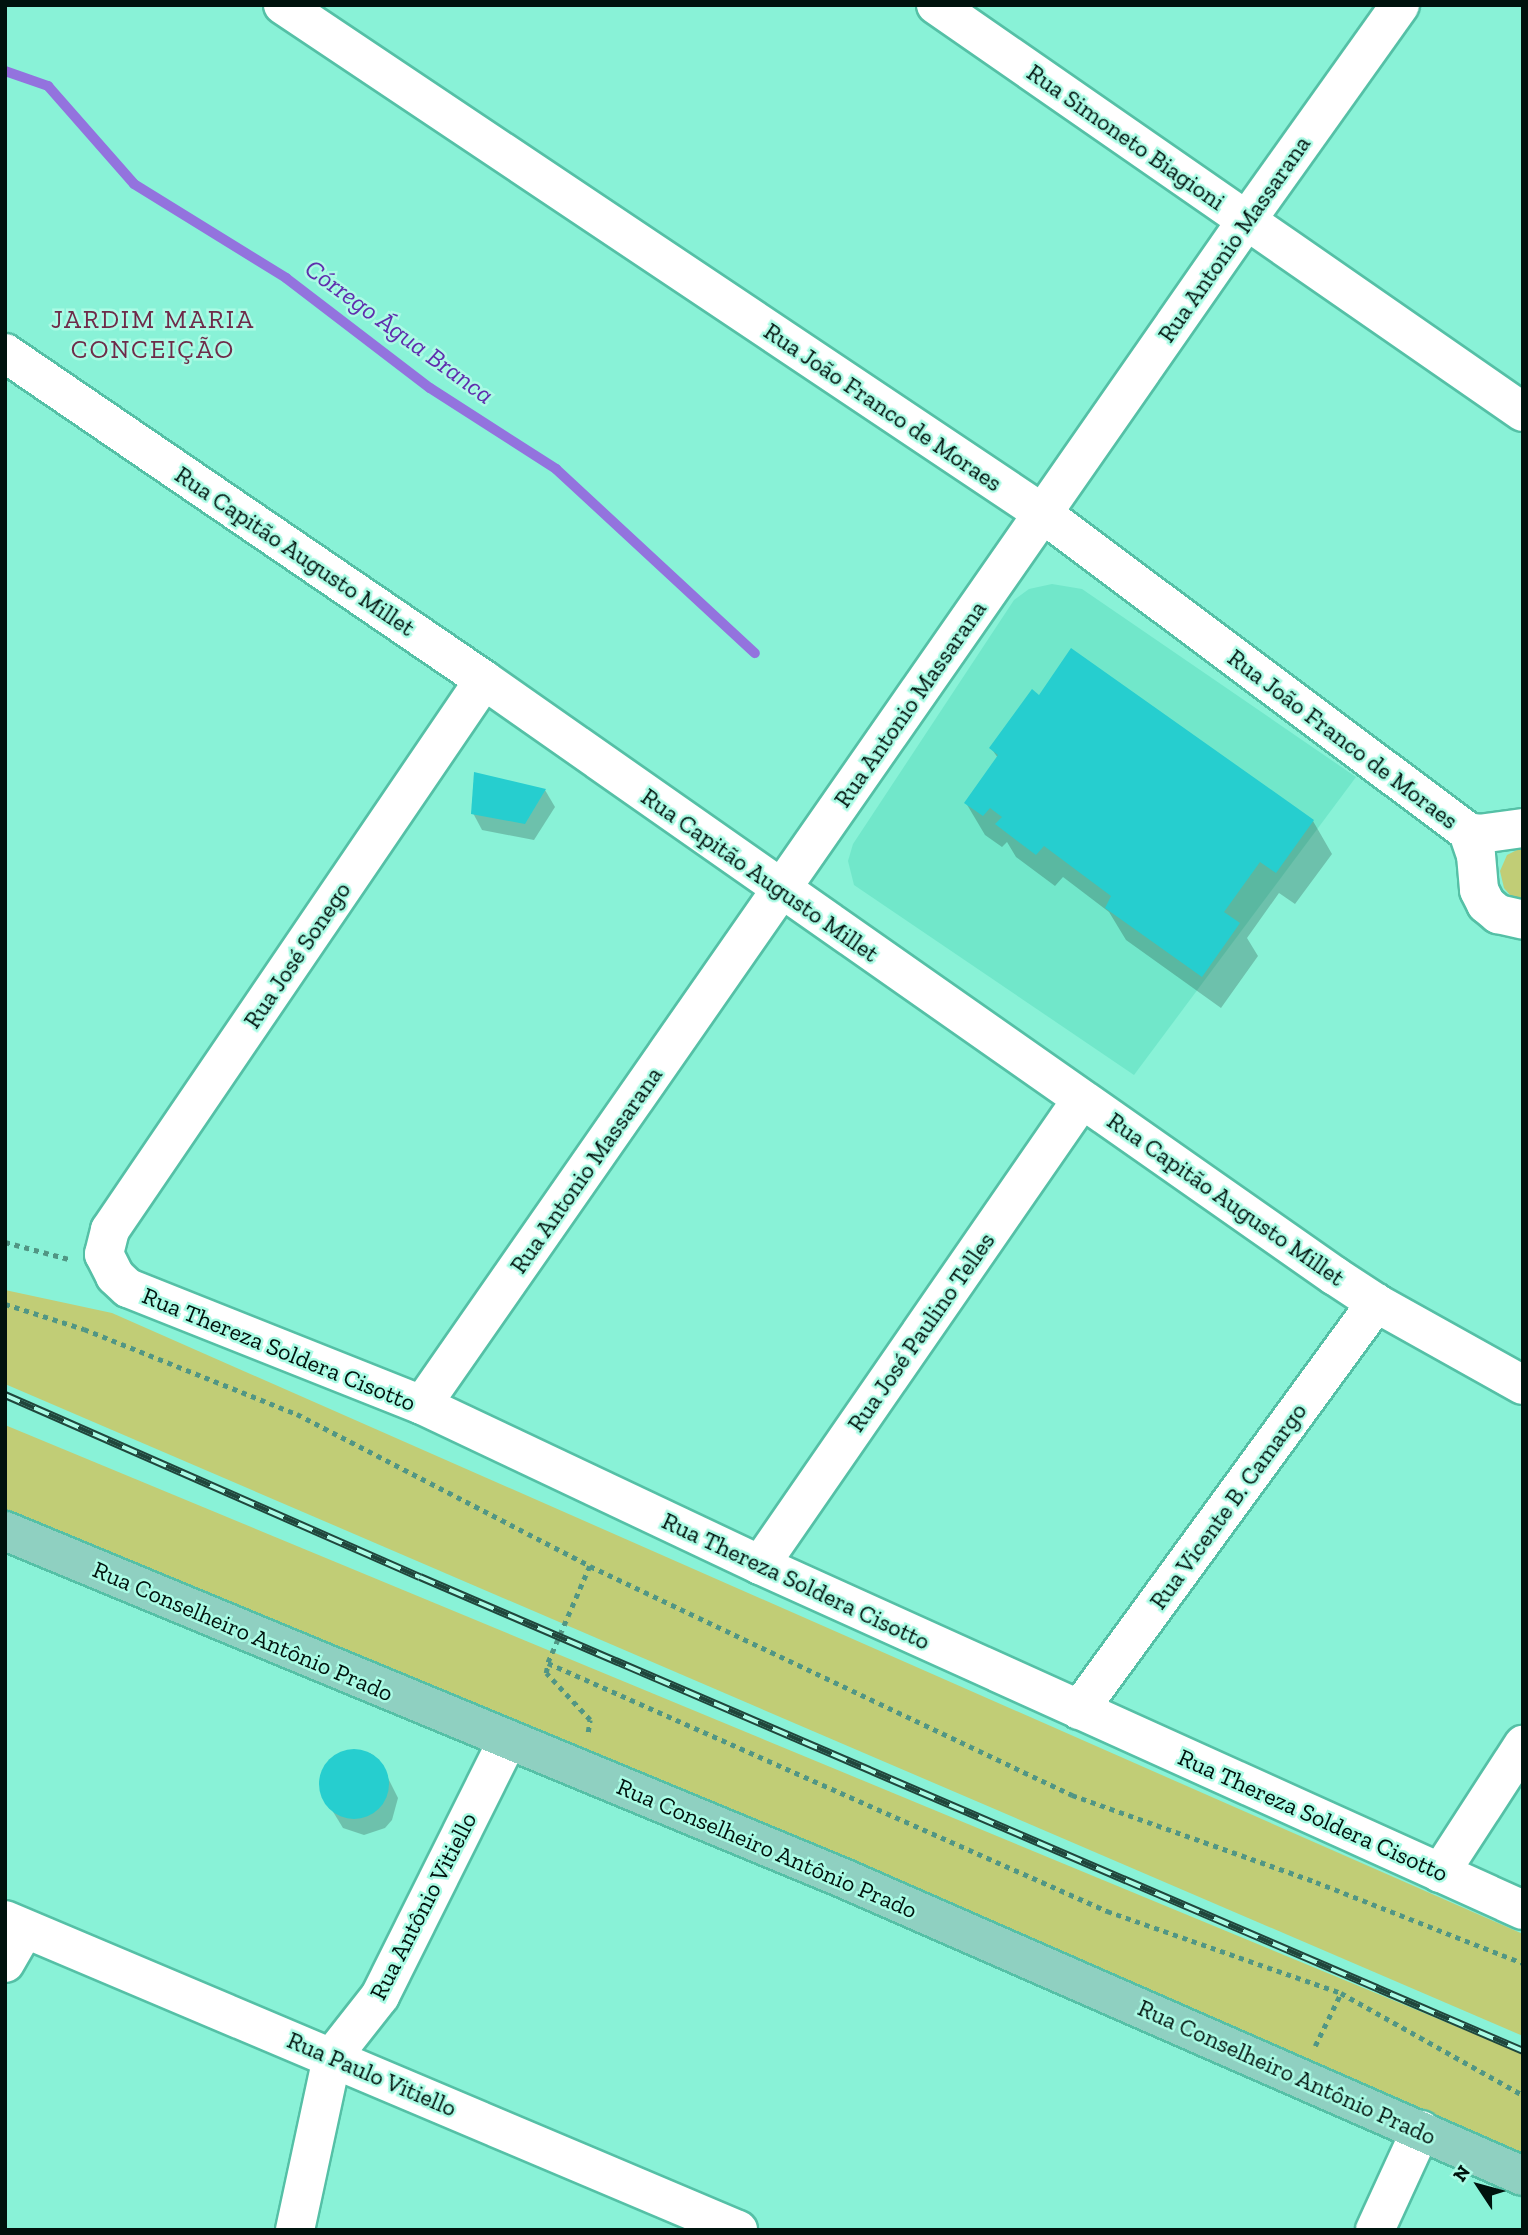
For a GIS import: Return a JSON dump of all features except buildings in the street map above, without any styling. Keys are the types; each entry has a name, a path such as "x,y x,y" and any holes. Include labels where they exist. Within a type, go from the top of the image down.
{"main road":[{"name":"Rua Conselheiro Antônio Prado","path":"5,1531 845,1879 1523,2176"}],"street":[{"name":"Rua João Franco de Moraes","path":"283,5 1042,513 1468,832 1480,834 1523,828"},
{"name":"Rua Antonio Massarana","path":"422,1405 1042,513 1400,5"},
{"name":"Rua Simoneto Biagioni","path":"942,7 1523,412"},
{"name":"Rua Capitão Augusto Millet","path":"5,353 484,680 780,890 1376,1303 1523,1385"},
{"name":"Rua José Sonego","path":"110,1270 104,1245 110,1230 484,680"},
{"name":"Rua João Franco de Moraes","path":"1468,832 1476,856 1479,890 1486,904 1499,914 1523,920"},
{"name":"Rua José Paulino Telles","path":"760,1566 1083,1099"},
{"name":"Rua Thereza Soldera Cisotto","path":"110,1270 128,1289 422,1405 760,1566 1523,1910"},
{"name":"Rua Vicente B. Camargo","path":"1079,1710 1376,1303"},
{"name":"Rua Antônio Vitiello","path":"295,2230 332,2057 380,1996 507,1741"},
{"path":"1440,1873 1523,1745"},
{"path":"5,1963 15,1924"},
{"name":"Rua Paulo Vitiello","path":"15,1924 332,2057 671,2215 738,2230"},
{"path":"1375,2230 1421,2130"}],"path":[{"path":"5,1242 110,1270"},
{"path":"5,1304 84,1329 297,1414 590,1566 1072,1795 1316,1882 1523,1963"},
{"path":"570,1766 588,1732 590,1720 546,1673 590,1566"},
{"path":"548,1663 1095,1906 1341,1993 1523,2095"},
{"path":"1299,2077 1341,1993"}],"shaded area":[{"path":"1052,584 1082,589 1356,777 1134,1075 854,885 848,861 853,844 1014,600 1029,589"},
{"path":"1523,847 1523,899 1510,895 1504,888 1500,871 1507,855"},
{"path":"5,1290 112,1313 1523,1934 1523,2036 5,1384"},
{"path":"5,1425 1523,2054 1523,2162 5,1514"}],"waterway":[{"name":"Córrego Água Branca","path":"5,71 48,86 134,184 286,278 430,388 556,469 755,653"}],"railway":[{"path":"5,1395 420,1577 1523,2051"}],"district":[{"name":"JARDIM MARIA CONCEIÇÃO","path":"153,335"}]}
